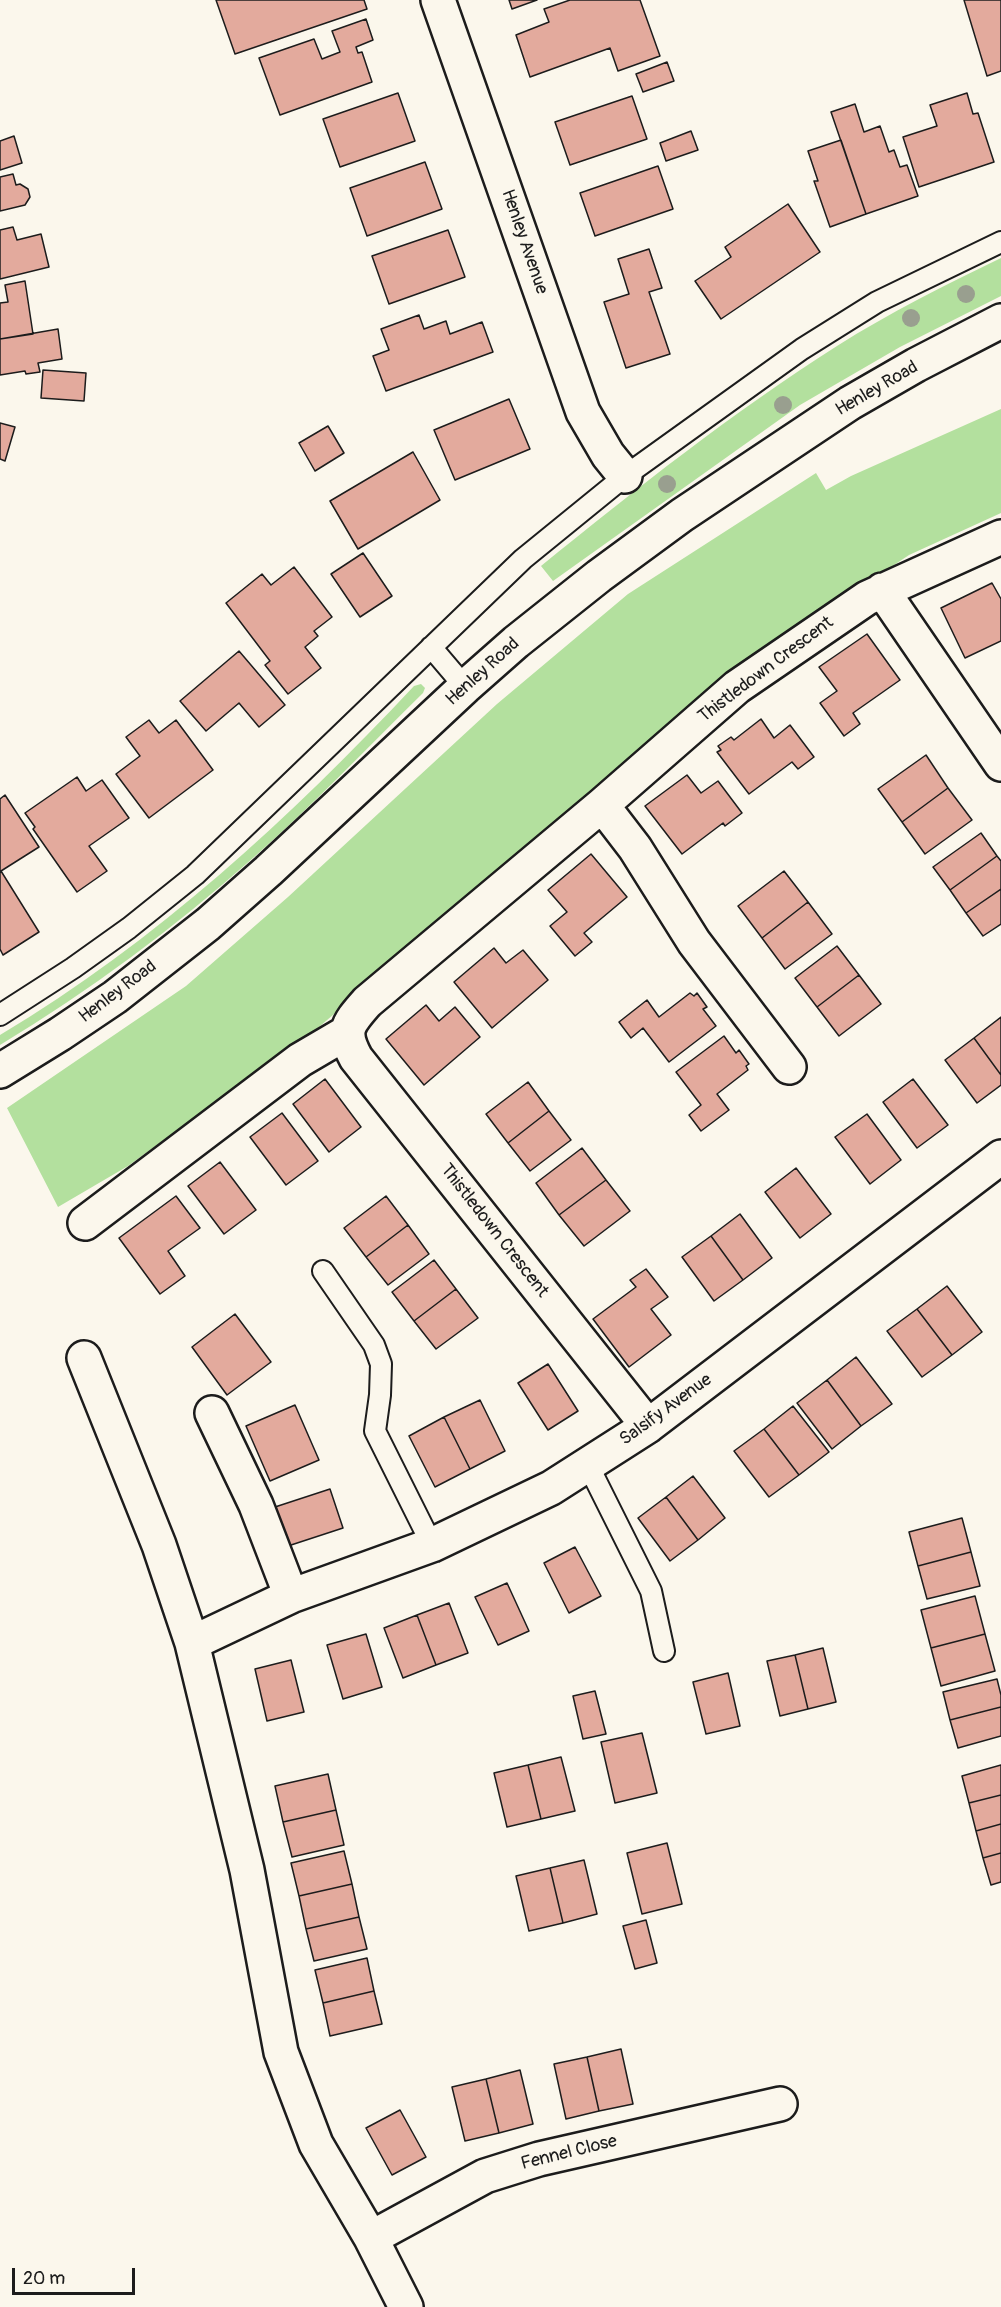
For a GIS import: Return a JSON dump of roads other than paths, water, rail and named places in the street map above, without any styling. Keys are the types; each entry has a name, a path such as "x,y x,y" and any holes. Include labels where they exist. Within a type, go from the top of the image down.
{"street":[{"name":"Henley Avenue","path":"438,0 583,412 608,455 625,476"},
{"name":"Henley Road","path":"0,1071 115,997 208,924 465,687 516,642 599,576 745,471 850,403 916,365 1001,321"},
{"name":"Thistledown Crescent","path":"648,1426 356,1058 346,1033 350,1022 367,1002 602,805 737,687 848,609 882,590 1001,537"},
{"path":"882,590 1001,764"},
{"path":"602,805 641,857 694,942 789,1067"},
{"name":"Thistledown Crescent","path":"85,1223 300,1060 346,1033"},
{"name":"Salsify Avenue","path":"192,1643 291,1596 432,1545 551,1488 648,1426 1001,1157"},
{"path":"84,1358 159,1545 192,1643 247,1870 281,2052 316,2144 371,2238 406,2307"},
{"path":"212,1413 256,1505 291,1596"},
{"name":"Fennel Close","path":"371,2238 485,2176 539,2159 780,2104"}],"lane":[{"path":"0,1015 73,969 195,875 523,559 625,476 802,349 877,302 1001,242"},
{"path":"431,646 465,687"},
{"path":"323,1271 374,1345 381,1364 375,1431 432,1545"},
{"path":"588,1465 651,1592 664,1651"}]}
